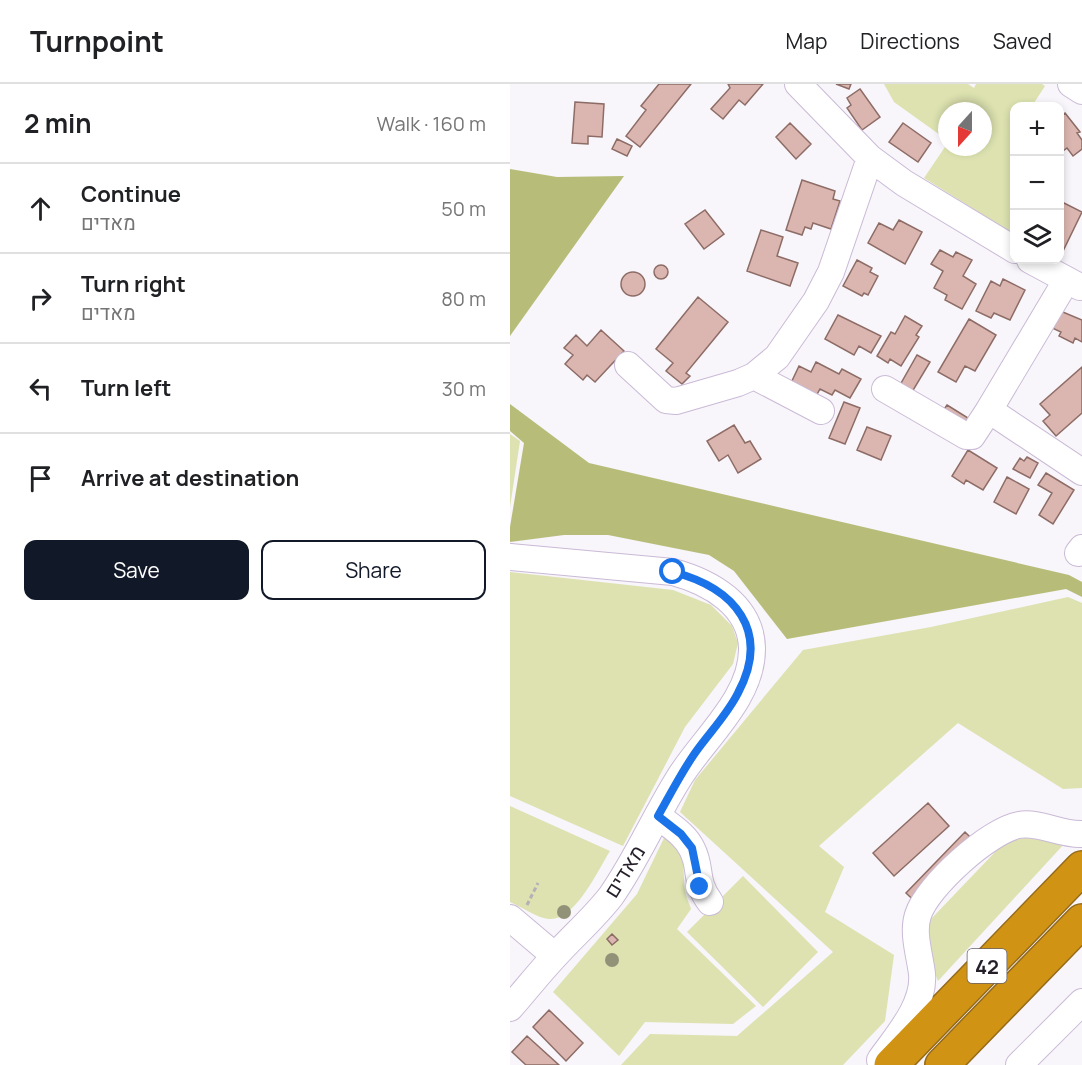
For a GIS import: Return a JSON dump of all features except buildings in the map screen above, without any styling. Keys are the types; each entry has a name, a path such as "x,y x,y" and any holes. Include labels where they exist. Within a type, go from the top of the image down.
{"highway":[{"name":"42","path":"891,1065 1082,868"},
{"name":"42","path":"942,1065 1082,921"}],"street":[{"path":"798,84 870,158 904,183 1010,248"},
{"path":"1071,84 1082,91"},
{"path":"628,365 666,400 676,401 754,376 777,357 816,301 831,272 870,158"},
{"path":"885,389 966,436 972,436 1074,284 1037,264"},
{"path":"754,376 821,411"},
{"path":"988,410 1082,472"},
{"name":"מאדים","path":"510,557 673,572 692,577 713,586 732,603 750,633 751,654 738,694 679,778 610,897 510,1008"},
{"path":"658,816 681,834 692,848 698,880 710,902"},
{"path":"877,1065 912,1014 919,993 922,978 916,931 918,914 937,885 991,836 1019,825 1041,826 1061,834 1082,834"},
{"path":"510,918 555,956"},
{"path":"1019,1065 1082,1002"}],"green space":[{"path":"884,84 968,84 974,88 976,84 1042,84 1045,86 1035,102 1010,102 1009,231 924,178 939,156 992,156 992,102 938,102 938,134 894,102"},
{"path":"510,169 557,177 624,176 510,336"},
{"path":"510,404 589,463 1069,575 1082,582 1082,597 1066,589 787,639 734,571 709,555 608,535 564,535 510,542 510,527 524,443 510,431"},
{"path":"510,434 520,441 510,507"},
{"path":"510,572 673,590 711,605 732,626 738,643 733,664 685,727 623,846 510,796"},
{"path":"1068,597 1082,603 1082,788 1063,789 958,723 819,846 844,867 825,912 894,955 885,1021 843,1065 621,1065 650,1034 737,1036 833,952 680,812 695,780 803,650 931,627"},
{"path":"510,806 610,851 585,893 568,912 559,917 544,918 510,902"},
{"path":"664,838 672,841 681,853 685,891 691,909 677,929 756,1006 733,1024 645,1022 619,1056 553,992 637,894"},
{"path":"1025,838 1065,843 938,981 926,950 924,935 931,919 998,849 1013,840"},
{"path":"743,876 818,952 763,1007 687,932"}],"route":[{"path":"673,572 713,586 732,603 750,633 752,648 751,661 738,694 679,778 658,816 681,834 692,848 700,887"}]}
